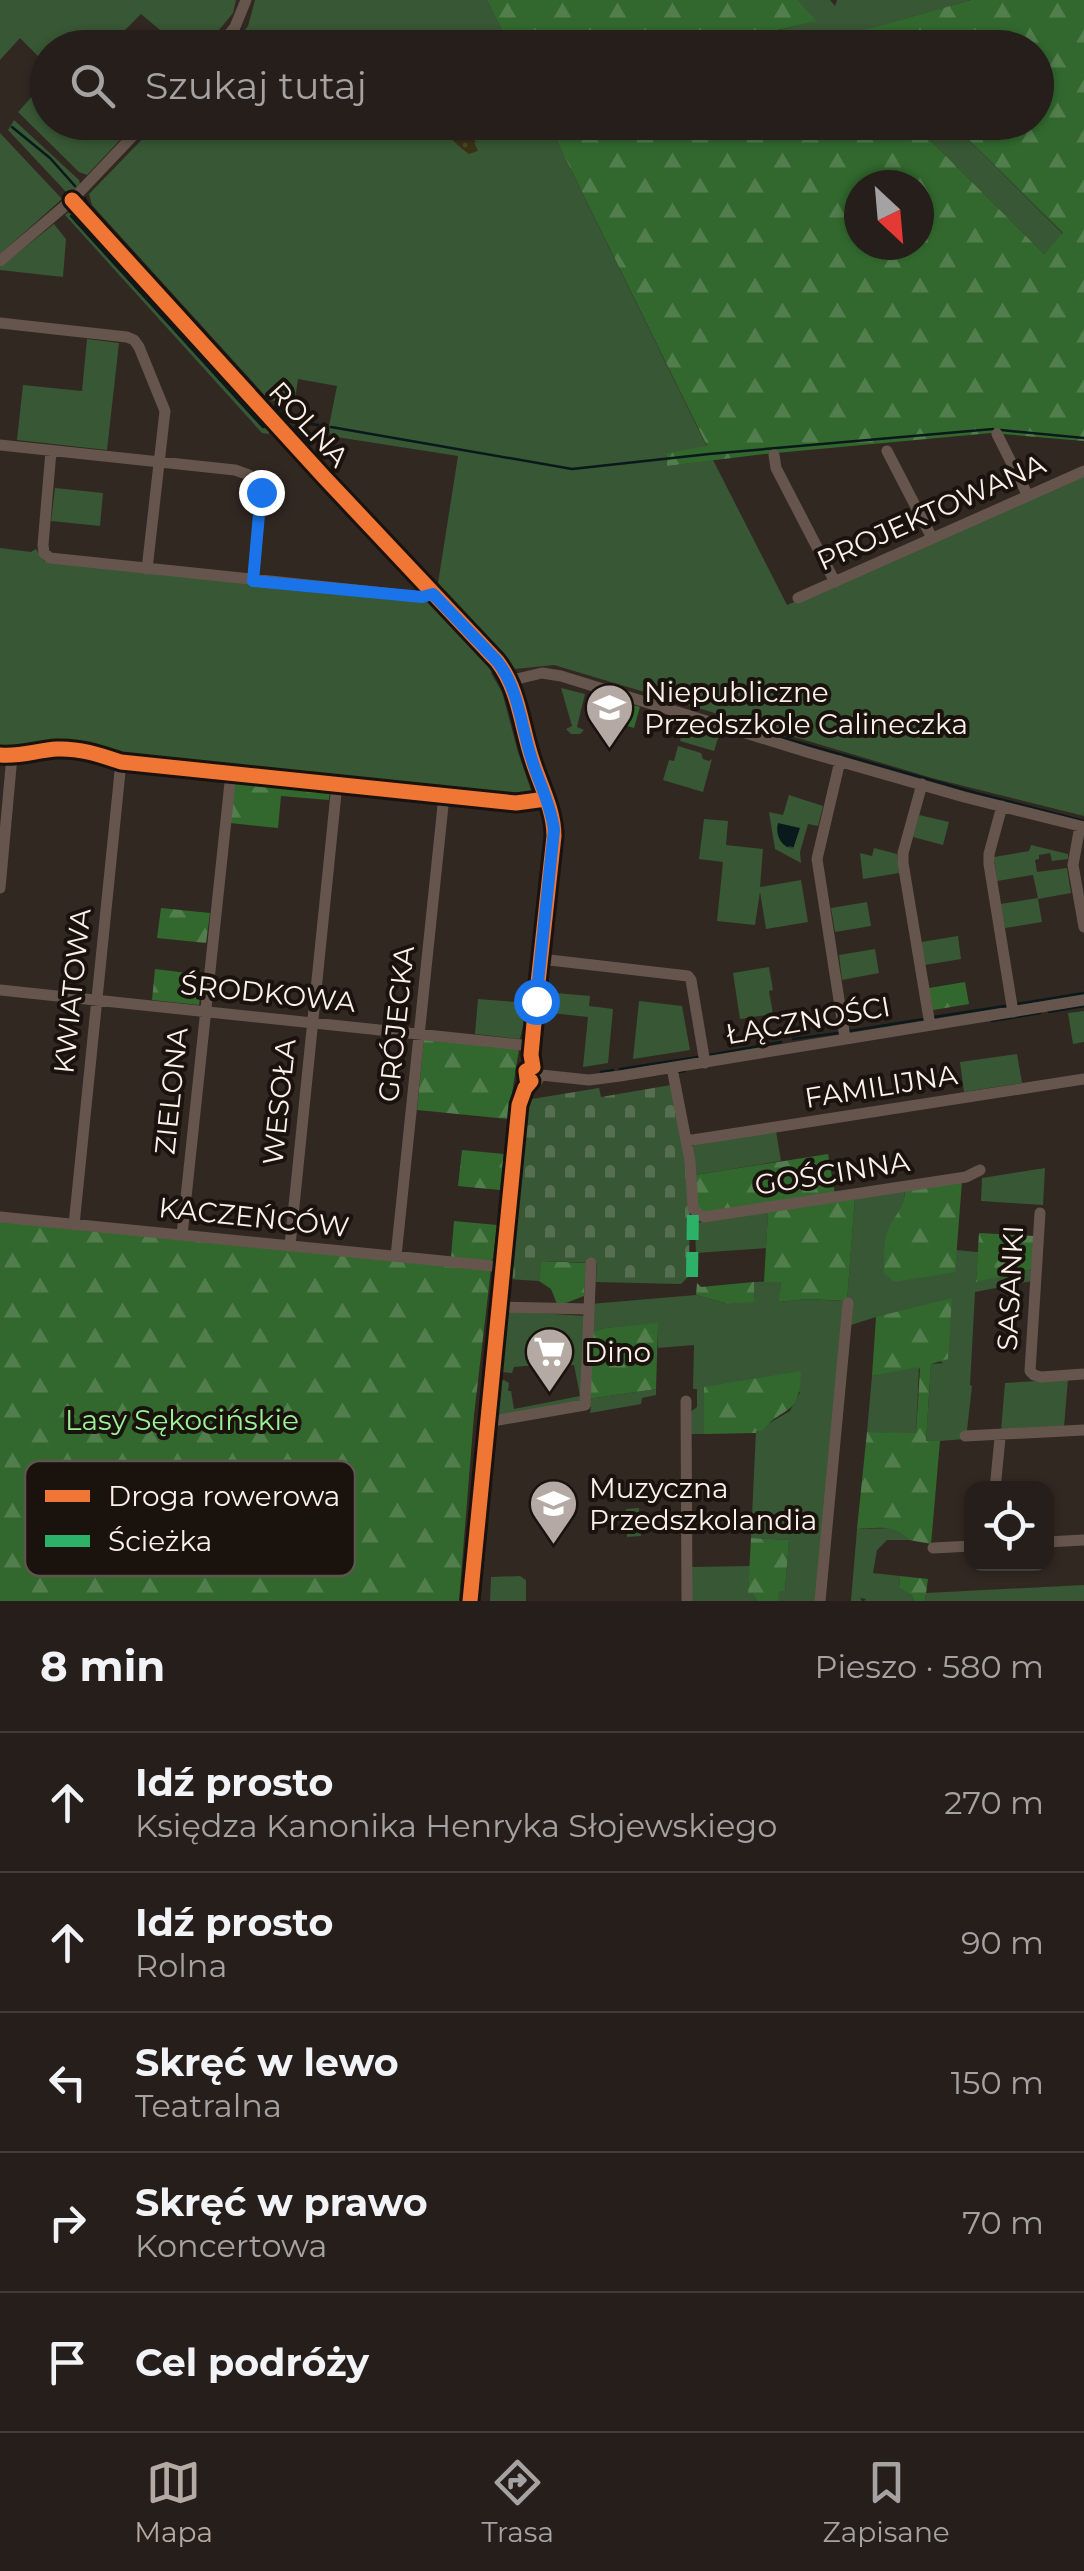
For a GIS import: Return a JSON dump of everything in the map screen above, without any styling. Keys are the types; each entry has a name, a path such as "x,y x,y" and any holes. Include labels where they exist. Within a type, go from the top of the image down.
{"street":[{"path":"233,30 246,0"},
{"path":"0,260 72,200 129,140"},
{"name":"ROLNA","path":"72,200 497,661 509,681"},
{"path":"0,324 127,337 139,347 165,408 148,570"},
{"path":"997,434 1028,496"},
{"path":"0,445 238,470 249,475 262,496 253,581"},
{"path":"51,451 43,546 47,556 54,560 422,597 433,594"},
{"path":"887,451 932,538"},
{"path":"774,456 776,468 835,582"},
{"name":"PROJEKTOWANA","path":"798,598 1084,471"},
{"path":"470,1601 518,1105 535,1074 532,1046 554,836 553,819 509,681 552,674 840,761 1082,827 1073,865 1084,927"},
{"path":"0,888 12,756"},
{"path":"840,761 816,859 845,1038"},
{"name":"KWIATOWA","path":"74,1224 121,762"},
{"name":"ZIELONA","path":"182,1235 231,773"},
{"name":"WESOŁA","path":"290,1246 337,784 444,796"},
{"path":"922,784 903,863 930,1025"},
{"path":"444,796 523,803 546,799"},
{"name":"GRÓJECKA","path":"396,1256 444,796"},
{"path":"1002,806 988,864 1013,1012"},
{"path":"541,959 688,976 705,1062"},
{"name":"ŚRODKOWA","path":"0,990 532,1046"},
{"name":"ŁĄCZNOŚCI","path":"535,1074 589,1080 1084,1000"},
{"path":"672,1068 686,1141"},
{"name":"FAMILIJNA","path":"686,1141 1084,1079"},
{"name":"GOŚCINNA","path":"686,1141 693,1208 698,1214 712,1217 966,1177 980,1170"},
{"name":"SASANKI","path":"1040,1213 1030,1370 1041,1377 1084,1374"},
{"name":"KACZEŃCÓW","path":"0,1217 503,1266"},
{"path":"487,1422 585,1405 592,1263"},
{"path":"820,1601 848,1303"},
{"path":"499,1307 589,1309"},
{"path":"686,1401 687,1601"},
{"path":"965,1436 1084,1430"},
{"path":"996,1481 1000,1438"},
{"path":"1054,1542 1084,1540"},
{"path":"933,1548 964,1546"}],"green space":[{"path":"0,0 236,0 233,13 219,30 160,30 141,14 125,30 30,30 30,48 20,38 0,60"},
{"path":"255,0 487,0 502,30 245,30"},
{"path":"487,0 798,0 816,21 778,30 502,30"},
{"path":"798,0 830,0 835,6 837,0 971,0 866,30 779,30 815,21"},
{"path":"971,0 1084,0 1084,441 991,433 667,466 666,453 707,446 556,140 930,140 1044,254 1063,233 969,140 1054,140 1054,30 865,30"},
{"path":"30,99 30,124 18,112"},
{"path":"14,120 30,135 30,140 36,140 80,184 68,194 8,130"},
{"path":"0,133 62,199 0,254"},
{"path":"46,140 120,140 87,175"},
{"path":"141,140 556,140 707,447 666,453 667,466 713,460 787,605 1084,476 1084,816 932,778 554,665 515,669 438,583 458,456 330,436 337,386 298,379 295,399 270,401 92,205 89,194"},
{"path":"930,140 969,140 1063,234 1044,254"},
{"path":"77,213 275,428 268,434 262,433 65,215"},
{"path":"54,224 66,239 63,277 0,270 0,267"},
{"path":"87,339 119,343 107,450 17,440 23,385 82,391"},
{"path":"55,488 103,493 100,526 51,521"},
{"path":"0,548 31,552 36,549 44,561 438,603 497,669 491,673 502,692 533,796 528,799 57,746 20,753 0,751"},
{"path":"561,688 585,694 577,727 584,730 580,734 571,734 566,729 572,726"},
{"path":"608,698 640,707 634,728 599,717"},
{"path":"689,722 720,732 714,751 680,741 684,725"},
{"path":"678,746 701,753 703,759 712,759 703,792 663,780"},
{"path":"234,776 330,786 329,800 281,796 278,828 230,823"},
{"path":"789,795 823,806 818,826 808,824 801,863 775,849 769,812 783,815"},
{"path":"919,815 949,822 943,845 913,837"},
{"path":"704,819 728,821 726,845 763,849 760,887 801,880 808,922 766,929 760,892 755,925 717,921 723,862 699,859"},
{"path":"1031,845 1068,854 1068,859 1052,861 1050,853 1035,860 1037,872 1067,868 1071,893 1038,899 1042,922 1005,928 1000,904 1038,898 1033,875 997,881 994,857 1029,851"},
{"path":"874,848 897,854 899,873 863,879 860,853 872,856"},
{"path":"867,902 871,926 835,932 831,908"},
{"path":"161,908 210,913 206,943 157,938"},
{"path":"958,936 961,959 925,965 921,942"},
{"path":"875,949 879,973 842,980 839,955"},
{"path":"769,967 773,1014 740,1019 733,973"},
{"path":"155,969 203,975 199,1005 152,1000"},
{"path":"965,982 969,1004 933,1010 929,988"},
{"path":"545,992 590,996 589,1006 613,1009 608,1063 583,1067 588,1017 542,1012"},
{"path":"478,999 528,1003 520,1039 475,1034"},
{"path":"639,1001 682,1006 690,1050 633,1059"},
{"path":"1084,1011 1084,1042 1073,1044 1068,1013"},
{"path":"424,1039 519,1049 508,1119 417,1110"},
{"path":"1017,1054 1022,1083 964,1092 960,1062"},
{"path":"671,1085 690,1175 689,1276 681,1284 596,1282 597,1263 542,1261 539,1281 507,1279 526,1100 599,1088 601,1097"},
{"path":"776,1131 781,1161 695,1175 691,1147"},
{"path":"462,1150 504,1154 500,1190 458,1186"},
{"path":"828,1154 835,1194 711,1214 696,1205 695,1175"},
{"path":"1045,1168 1043,1205 981,1201 982,1178"},
{"path":"962,1181 955,1272 894,1282 884,1273 885,1245 905,1190"},
{"path":"905,1190 885,1253 954,1272 956,1250 978,1252 976,1281 1032,1269 1032,1281 975,1292 966,1439 926,1442 931,1364 943,1363 876,1317 848,1326 855,1198"},
{"path":"855,1198 847,1301 779,1302 781,1282 764,1282 768,1212"},
{"path":"768,1212 766,1248 696,1253 697,1223"},
{"name":"Lasy Sękocińskie","path":"0,1219 491,1269 459,1601 0,1601"},
{"path":"454,1221 497,1225 493,1259 451,1257"},
{"path":"979,1233 1034,1236 1032,1269 976,1282"},
{"path":"541,1261 586,1263 584,1296 557,1304 551,1289 539,1281"},
{"path":"781,1281 780,1302 843,1301 816,1601 778,1601 778,1591 785,1591 789,1540 751,1538 756,1431 790,1411 800,1392 704,1387 704,1434 690,1434 689,1413 697,1407 697,1389 693,1389 694,1345 658,1348 657,1324 591,1332 590,1304 696,1295 729,1304 753,1301 754,1282"},
{"path":"754,1282 754,1302 729,1304 696,1295 697,1283 701,1287"},
{"path":"952,1298 948,1359 931,1364 926,1441 940,1441 931,1544 909,1540 892,1529 857,1529 867,1432 916,1433 920,1369 872,1376 876,1317"},
{"path":"508,1311 585,1316 581,1402 491,1418 497,1381 509,1383 514,1409 580,1396 574,1365 550,1369 548,1364 514,1367 512,1373 498,1369 501,1315"},
{"path":"658,1323 656,1389 588,1399 591,1332"},
{"path":"919,1366 916,1434 867,1432 872,1376"},
{"path":"801,1371 798,1397 762,1431 704,1434 704,1387"},
{"path":"1068,1379 1064,1427 1001,1431 1005,1383"},
{"path":"656,1389 656,1395 642,1398 641,1404 590,1413 591,1407 587,1405 588,1399"},
{"path":"639,1508 641,1536 627,1537 626,1509"},
{"path":"857,1529 902,1531 909,1540 887,1540 877,1550 873,1573 900,1576 899,1588 914,1601 851,1601"},
{"path":"751,1538 789,1540 785,1591 779,1591 778,1601 757,1601 748,1593"},
{"path":"750,1566 748,1592 757,1601 691,1601 691,1567"},
{"path":"520,1576 526,1580 526,1601 490,1601 491,1577"},
{"path":"900,1576 928,1579 925,1601 914,1601 899,1588"},
{"path":"1084,1585 1084,1601 925,1601 926,1593"}],"sand":[{"path":"453,140 473,140 478,151 465,151"}],"water":[{"path":"778,823 800,828 793,849 780,840"}],"waterway":[{"path":"12,127 50,158 75,186"},
{"path":"85,198 267,401"},
{"path":"71,216 263,427 269,426"},
{"path":"276,409 289,421 318,425"},
{"path":"331,427 572,469 993,429"},
{"path":"1001,430 1084,438"},
{"path":"724,721 1084,821"},
{"path":"1017,1004 1084,993"},
{"path":"934,1017 1005,1006"},
{"path":"1049,1012 1084,1006"},
{"path":"992,1021 1040,1013"},
{"path":"849,1031 924,1019"},
{"path":"793,1039 838,1033"},
{"path":"710,1055 781,1042"},
{"path":"620,1069 698,1057"},
{"path":"601,1072 613,1070"},
{"path":"679,1072 685,1071"}],"marked path":[{"path":"692,1277 693,1208"}],"cycle path":[{"path":"72,200 497,661 515,696 549,807 554,836 531,1055 533,1067 526,1071 531,1081 519,1105 470,1601"},
{"path":"0,755 74,750 121,762 516,803 546,799"}],"place":[{"name":"Niepubliczne Przedszkole Calineczka","path":"609,750"},
{"name":"Dino","path":"549,1394"},
{"name":"Muzyczna Przedszkolandia","path":"554,1546"}],"route":[{"path":"261,492 253,581 422,597 433,594 505,672 554,830 536,1001"}]}
